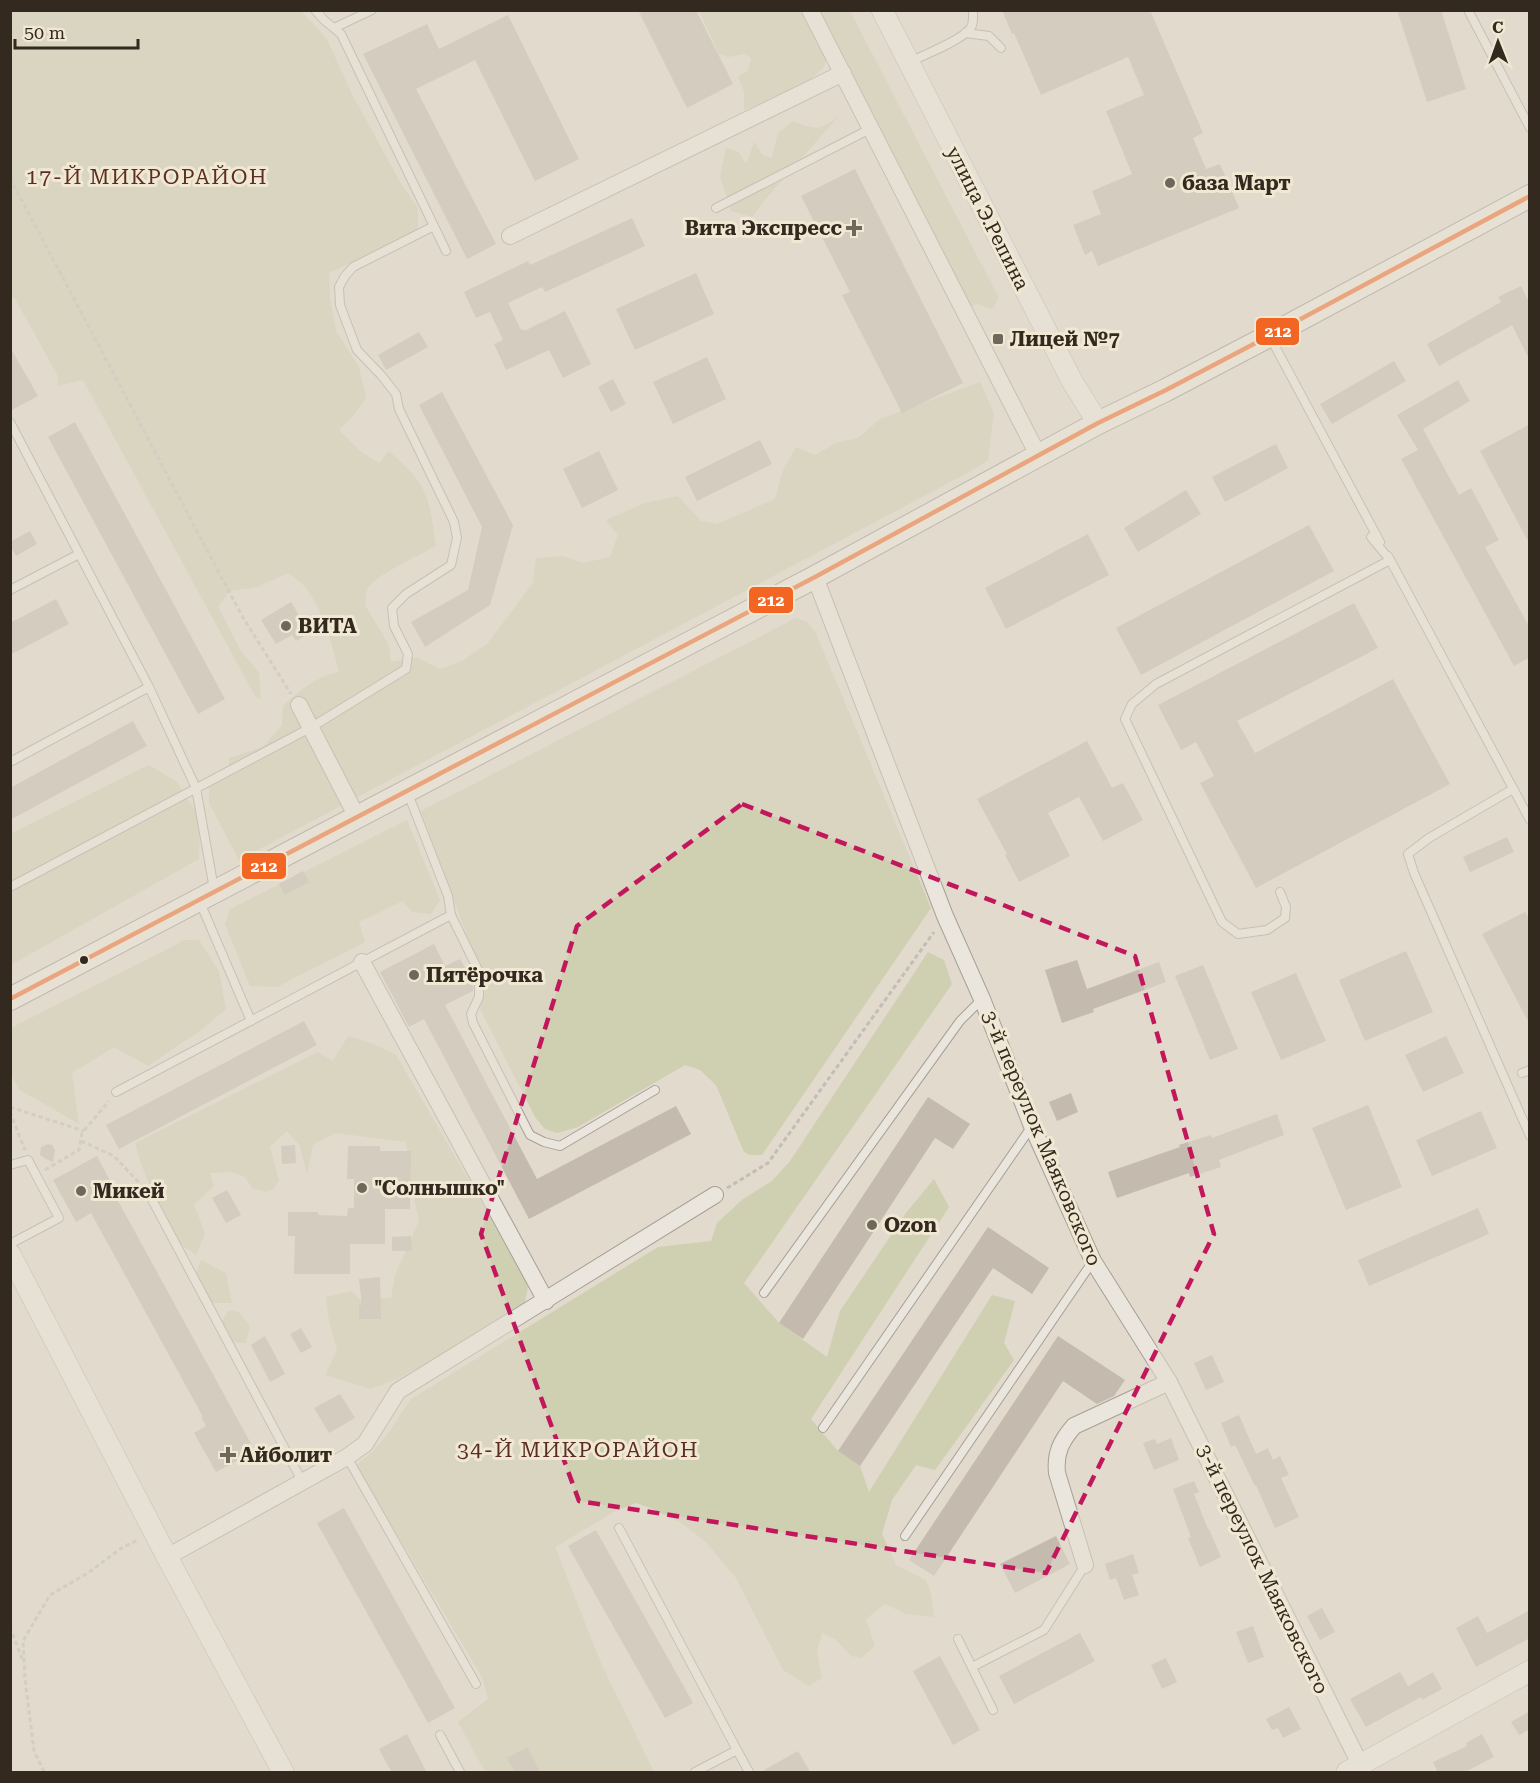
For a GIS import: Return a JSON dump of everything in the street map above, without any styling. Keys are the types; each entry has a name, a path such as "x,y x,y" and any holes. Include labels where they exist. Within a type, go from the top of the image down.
{"main road":[{"path":"10,999 815,577 1098,423 1269,336 1530,196"}],"street":[{"path":"810,10 1038,455"},
{"name":"улица Э.Репина","path":"882,10 1072,381 1098,423"},
{"path":"510,236 843,74"},
{"name":"3-й переулок Маяковского","path":"815,577 945,916 982,999 1032,1126 1092,1261 1169,1382 1357,1770"},
{"path":"298,705 357,817"},
{"path":"362,962 546,1301"},
{"path":"167,1557 347,1457 365,1444 398,1391 715,1195"},
{"path":"10,1254 167,1557 283,1773"},
{"path":"1085,1565 1057,1473 1056,1461 1059,1449 1074,1426 1169,1382"},
{"path":"1357,1770 1530,1671"}],"lane":[{"path":"315,10 341,34 446,251"},
{"path":"334,28 372,10"},
{"path":"909,62 958,38 970,29 974,21 973,10"},
{"path":"1468,10 1530,128"},
{"path":"965,33 989,36 1001,48"},
{"path":"716,208 870,129"},
{"path":"10,887 310,728 406,669 408,654 394,626 392,608 406,594 451,565 457,538 454,522 399,408 396,394 357,350 340,305 339,288 353,267 434,226"},
{"path":"1269,336 1530,820"},
{"path":"11,425 149,687 196,788 207,896 250,1021"},
{"path":"1371,537 1390,560"},
{"path":"10,591 79,554"},
{"path":"1280,892 1286,907 1285,918 1267,930 1238,934 1222,922 1125,719 1131,704 1156,684 1390,560"},
{"path":"10,762 149,687"},
{"path":"1513,789 1429,838 1408,854 1414,873 1530,1136"},
{"path":"407,791 448,896 451,915 479,972 478,997 471,1014 473,1023 531,1135 544,1142 560,1146 655,1090"},
{"path":"116,1092 451,915"},
{"path":"764,1293 960,1021 982,999"},
{"path":"823,1428 1032,1126"},
{"path":"10,1165 28,1160 59,1218 10,1244"},
{"path":"149,1194 302,1481"},
{"path":"905,1536 1092,1261"},
{"path":"347,1457 476,1684"},
{"path":"619,1528 749,1773"},
{"path":"972,1667 1044,1630 1085,1565"},
{"path":"958,1640 993,1710"},
{"path":"440,1735 460,1773"},
{"path":"695,1773 737,1750"}],"path":[{"path":"10,178 242,616 298,705"},
{"path":"715,1195 768,1163 945,916"},
{"path":"38,1175 79,1150 84,1131 116,1092"},
{"path":"10,1107 84,1131"},
{"path":"10,1112 28,1160"},
{"path":"81,1141 114,1156 149,1194"},
{"path":"44,1773 34,1752 23,1641 50,1595 88,1573 123,1547 154,1532"},
{"path":"10,1627 24,1664"}],"highlighted area":[{"path":"742,804 1135,956 1214,1234 1046,1573 579,1501 481,1234 577,926"}],"green space":[{"path":"10,11 301,11 327,39 352,94 400,182 418,208 418,235 382,248 329,273 330,299 336,331 359,367 366,398 339,430 360,451 379,463 389,451 402,463 421,486 433,523 436,546 388,572 367,590 365,605 389,645 391,662 417,657 440,669 462,661 487,644 533,583 536,558 563,556 583,563 610,557 618,535 606,520 645,503 678,496 701,521 717,524 775,499 783,470 796,447 815,455 836,443 858,438 880,419 980,382 994,413 988,460 239,860 209,803 209,785 229,774 229,758 263,747 282,725 283,706 316,681 339,672 326,626 316,603 301,583 288,573 257,587 230,591 218,607 241,651 259,673 261,699 255,696 83,380 57,386 58,376 14,297 11,297"},
{"path":"699,11 850,11 999,298 992,309 977,304 959,313 826,59 824,67 804,85 744,110 744,92 738,77 748,70 751,58 744,54 728,57 719,54"},
{"path":"839,116 752,217 731,211 720,177 726,148 739,152 746,164 754,142 763,155 772,158 778,133 793,121 817,128"},
{"path":"796,618 806,621 815,631 931,908 762,1155 750,1155 744,1152 716,1085 700,1070 685,1065 578,1127 557,1133 545,1129 535,1117 480,1009 486,989 484,977 421,811"},
{"path":"149,765 177,782 200,819 199,859 11,965 11,834"},
{"path":"407,820 440,900 431,914 412,912 403,901 359,922 365,942 277,987 250,986 225,924 230,909"},
{"path":"185,940 199,940 219,971 226,1009 201,1030 148,1066 114,1047 72,1073 79,1124 20,1090 11,1075 11,1028"},
{"path":"928,952 944,960 952,984 744,1283 779,1323 827,1357 840,1311 906,1213 934,1179 949,1207 811,1419 838,1451 860,1466 869,1492 992,1295 1015,1301 1004,1343 1014,1360 935,1470 916,1465 892,1500 882,1534 896,1565 926,1580 931,1594 934,1617 906,1614 885,1604 866,1619 875,1646 861,1658 851,1656 835,1639 822,1633 817,1652 822,1678 808,1686 783,1670 736,1578 705,1541 681,1523 636,1503 616,1511 555,1547 601,1663 654,1772 485,1772 458,1722 488,1699 482,1677 356,1465 372,1452 389,1432 411,1399 658,1247 711,1241 717,1223 743,1199 772,1181 790,1161"},
{"path":"348,1036 371,1043 396,1055 522,1272 528,1287 524,1306 431,1361 397,1379 371,1389 325,1375 337,1350 329,1321 326,1297 352,1291 359,1299 391,1298 395,1275 419,1221 409,1174 406,1142 335,1133 313,1145 307,1174 300,1146 287,1131 270,1147 279,1180 274,1188 266,1192 252,1188 245,1177 231,1172 210,1173 214,1186 194,1205 205,1233 196,1255 176,1241 160,1212 135,1143 318,1052 333,1061"},
{"path":"201,1260 226,1273 232,1303 211,1303 195,1277"},
{"path":"229,1310 239,1312 250,1326 246,1343 234,1342 222,1321"}],"building":[{"path":"638,10 696,10 733,84 687,108"},
{"path":"1002,10 1150,10 1203,133 1193,138 1206,169 1220,164 1239,208 1098,266 1092,251 1085,255 1073,225 1101,214 1092,191 1132,174 1106,111 1144,95 1128,57 1041,95"},
{"path":"1397,10 1441,10 1466,89 1427,102"},
{"path":"508,15 579,159 535,181 475,60 416,89 496,244 467,259 363,54 427,24 439,49"},
{"path":"855,169 963,383 902,413 842,295 850,292 801,196"},
{"path":"632,218 645,246 545,292 542,287 508,303 521,330 524,329 524,331 565,311 591,364 563,378 549,350 506,370 494,344 503,340 490,312 476,318 464,292 528,261 530,265"},
{"path":"696,273 714,314 635,350 616,309"},
{"path":"1521,286 1530,304 1530,361 1512,325 1439,366 1427,344 1501,302 1498,297"},
{"path":"419,332 428,347 386,370 378,355"},
{"path":"10,347 38,396 10,411"},
{"path":"707,357 726,399 673,424 653,382"},
{"path":"1394,361 1406,381 1332,424 1320,404"},
{"path":"613,379 626,404 611,412 598,387"},
{"path":"1458,380 1470,401 1423,429 1459,495 1471,488 1499,540 1485,547 1530,628 1530,657 1514,666 1401,459 1418,450 1397,415"},
{"path":"442,392 513,525 490,605 425,647 411,622 468,590 482,527 419,405"},
{"path":"75,422 225,699 198,714 48,437"},
{"path":"1530,424 1530,545 1480,451"},
{"path":"760,440 772,464 697,501 685,477"},
{"path":"1276,444 1288,468 1225,502 1212,477"},
{"path":"599,451 618,490 582,508 563,469"},
{"path":"1186,490 1201,514 1138,552 1124,528"},
{"path":"1309,525 1334,571 1141,675 1116,628"},
{"path":"30,531 37,544 16,556 10,542"},
{"path":"1088,534 1109,575 1006,629 985,588"},
{"path":"56,599 69,624 10,655 10,623"},
{"name":"ВИТА","path":"291,602 310,633 296,641 292,635 276,644 261,620"},
{"path":"1354,603 1378,648 1237,721 1255,753 1393,679 1450,784 1256,888 1200,783 1214,776 1196,742 1181,750 1158,705"},
{"path":"133,721 147,746 10,820 10,788"},
{"path":"1087,741 1112,788 1123,783 1143,820 1103,841 1079,797 1048,813 1070,856 1019,882 1005,855 1007,854 977,799"},
{"path":"1507,837 1514,852 1470,872 1463,857"},
{"path":"303,871 309,882 285,895 279,884"},
{"path":"1525,912 1530,920 1530,1025 1482,934"},
{"path":"434,944 445,966 460,959 473,983 473,991 445,1005 537,1179 676,1106 691,1134 529,1219 424,1019 409,1027 380,972"},
{"path":"1406,951 1433,1012 1365,1041 1339,980"},
{"path":"1077,960 1087,989 1159,962 1166,982 1062,1023 1045,970"},
{"path":"1203,965 1238,1049 1210,1060 1175,976"},
{"path":"1296,973 1326,1041 1281,1060 1251,992"},
{"path":"304,1021 317,1045 119,1149 106,1125"},
{"path":"1446,1036 1464,1073 1423,1092 1405,1055"},
{"path":"1071,1093 1078,1112 1057,1121 1049,1102"},
{"path":"928,1097 970,1124 953,1149 935,1138 803,1339 779,1323"},
{"path":"1368,1105 1402,1187 1346,1210 1312,1128"},
{"path":"1481,1111 1497,1148 1432,1176 1416,1140"},
{"path":"1277,1114 1284,1135 1219,1160 1221,1167 1190,1177 1189,1173 1117,1198 1108,1172 1180,1147 1179,1145 1211,1135 1212,1138"},
{"path":"52,1145 55,1150 53,1162 40,1155 41,1147"},
{"path":"295,1145 296,1163 282,1164 281,1146"},
{"path":"348,1146 380,1146 380,1151 411,1151 410,1209 385,1209 385,1244 350,1244 350,1274 294,1274 295,1236 288,1236 288,1212 318,1212 318,1215 347,1216 348,1208 354,1208 354,1179 347,1179"},
{"path":"97,1156 119,1198 117,1199 255,1451 216,1472 194,1433 206,1426 201,1417 203,1417 91,1213 76,1222 53,1180"},
{"path":"227,1190 241,1215 226,1223 212,1198"},
{"path":"1478,1208 1489,1234 1369,1286 1358,1260"},
{"path":"988,1227 1049,1268 1032,1294 993,1268 860,1466 838,1451"},
{"path":"411,1236 412,1251 392,1251 392,1237"},
{"path":"380,1277 381,1319 359,1319 359,1305 362,1305 359,1279"},
{"path":"301,1328 312,1347 301,1353 290,1334"},
{"path":"265,1336 285,1374 270,1382 251,1345"},
{"path":"1058,1336 1125,1380 1114,1396 1097,1404 1063,1381 934,1576 909,1560"},
{"path":"1212,1355 1224,1382 1206,1390 1194,1363"},
{"path":"340,1394 355,1418 329,1433 314,1408"},
{"path":"1239,1415 1256,1454 1268,1448 1273,1460 1280,1456 1289,1475 1281,1478 1299,1517 1275,1528 1256,1485 1235,1445 1231,1447 1221,1423"},
{"path":"1171,1438 1179,1460 1154,1470 1143,1443 1155,1439 1157,1444"},
{"path":"1194,1481 1199,1492 1194,1494 1221,1557 1200,1567 1188,1538 1191,1537 1173,1489"},
{"path":"344,1508 455,1708 428,1723 317,1523"},
{"path":"596,1530 693,1703 665,1718 568,1546"},
{"path":"1056,1536 1070,1564 1015,1593 1000,1564"},
{"path":"1133,1554 1139,1573 1132,1575 1139,1595 1124,1600 1116,1578 1110,1580 1105,1564"},
{"path":"1322,1608 1335,1632 1320,1640 1307,1616"},
{"path":"1530,1610 1530,1638 1476,1667 1456,1628 1478,1616 1487,1633"},
{"path":"1253,1626 1264,1657 1248,1663 1236,1632"},
{"path":"1080,1633 1095,1661 1014,1704 999,1676"},
{"path":"940,1656 980,1730 953,1745 913,1671"},
{"path":"1166,1658 1177,1682 1162,1689 1151,1665"},
{"path":"1400,1672 1408,1686 1433,1672 1442,1689 1422,1700 1421,1697 1366,1727 1350,1699"},
{"path":"1289,1707 1301,1729 1283,1738 1278,1728 1272,1730 1266,1719"},
{"path":"1530,1711 1530,1729 1519,1735 1511,1722"},
{"path":"407,1734 427,1773 392,1773 379,1749"},
{"path":"1482,1734 1494,1757 1463,1773 1438,1773 1433,1762 1467,1746 1466,1743"},
{"path":"527,1747 541,1773 515,1773 507,1758"},
{"path":"798,1751 811,1773 759,1773"}],"transit line":[{"name":"212","path":"10,999 815,577 1098,423 1269,336 1530,196"}],"place":[{"name":"база Март","path":"1170,183"},
{"name":"Вита Экспресс","path":"854,228"},
{"name":"Лицей №7","path":"998,339"},
{"name":"ВИТА","path":"286,626"},
{"name":"Пятёрочка","path":"414,975"},
{"name":"\"Солнышко\"","path":"362,1188"},
{"name":"Микей","path":"81,1191"},
{"name":"Ozon","path":"872,1225"},
{"name":"Айболит","path":"228,1455"}],"district":[{"name":"17-Й МИКРОРАЙОН","path":"147,177"},
{"name":"34-Й МИКРОРАЙОН","path":"578,1450"}]}
